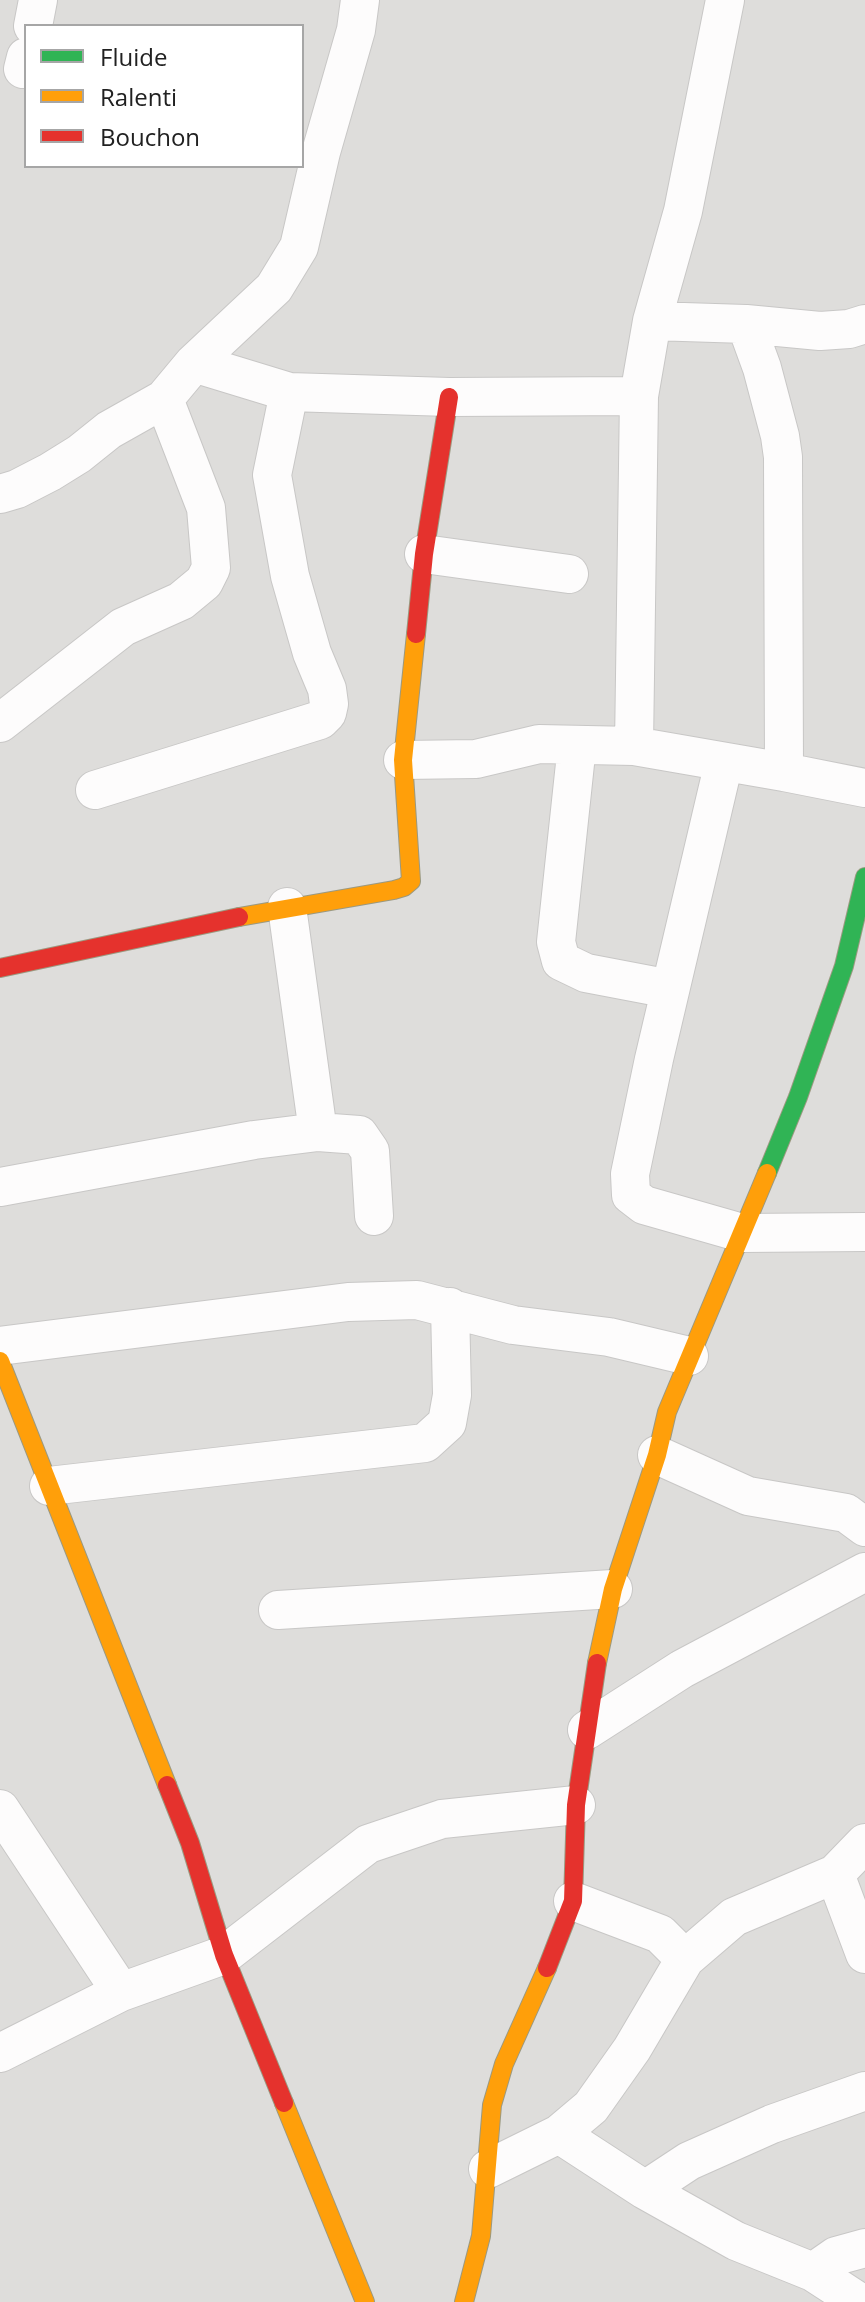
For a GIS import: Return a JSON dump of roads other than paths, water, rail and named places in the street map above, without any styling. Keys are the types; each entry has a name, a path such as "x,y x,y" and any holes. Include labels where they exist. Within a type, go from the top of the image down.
{"street":[{"path":"33,24 38,0"},
{"path":"0,494 50,472 109,430 164,399 194,363 274,288 299,247 321,152 356,30 360,0"},
{"path":"634,746 639,396 652,321 683,211 725,0"},
{"path":"652,321 746,324 820,331 849,329 865,324"},
{"path":"746,324 765,382 783,457 784,772"},
{"path":"194,363 289,392 449,397 639,396"},
{"path":"95,790 320,720 327,713 327,689 312,653 290,576 272,475 289,392"},
{"path":"0,968 287,907 394,890 411,881 403,760 424,554 449,397"},
{"path":"0,723 123,627 181,601 208,575 211,568 206,508 164,399"},
{"path":"424,554 569,574"},
{"path":"403,760 476,759 539,744 634,746 865,788"},
{"path":"577,745 556,942 561,961 586,973 670,989"},
{"path":"724,762 630,1174 631,1195 644,1205 742,1233 865,1232"},
{"path":"464,2302 481,2236 492,2105 504,2064 561,1936 573,1901 576,1805 591,1688 613,1589 657,1455 667,1412 798,1097 839,980 864,882"},
{"path":"287,907 318,1132"},
{"path":"0,1187 254,1140 318,1132 359,1135 370,1151 374,1216"},
{"path":"0,1346 348,1302 417,1300 513,1325 609,1337 689,1356"},
{"path":"49,1486 425,1443 447,1423 452,1395 450,1307"},
{"path":"0,1361 190,1843 224,1955 365,2302"},
{"path":"657,1455 748,1496 846,1513 865,1527"},
{"path":"587,1730 682,1669 865,1572"},
{"path":"278,1610 613,1589"},
{"path":"0,2053 121,1992 224,1955 368,1844 442,1819 576,1805"},
{"path":"0,1809 121,1992"},
{"path":"488,2169 559,2134 591,2107 632,2049 685,1959 734,1917 835,1874 865,1843"},
{"path":"835,1874 865,1954"},
{"path":"573,1901 660,1934 685,1959"},
{"path":"645,2190 689,2161 758,2130 865,2091"},
{"path":"559,2134 645,2190 736,2241 813,2272 859,2302"},
{"path":"813,2272 836,2256 865,2248"}]}
